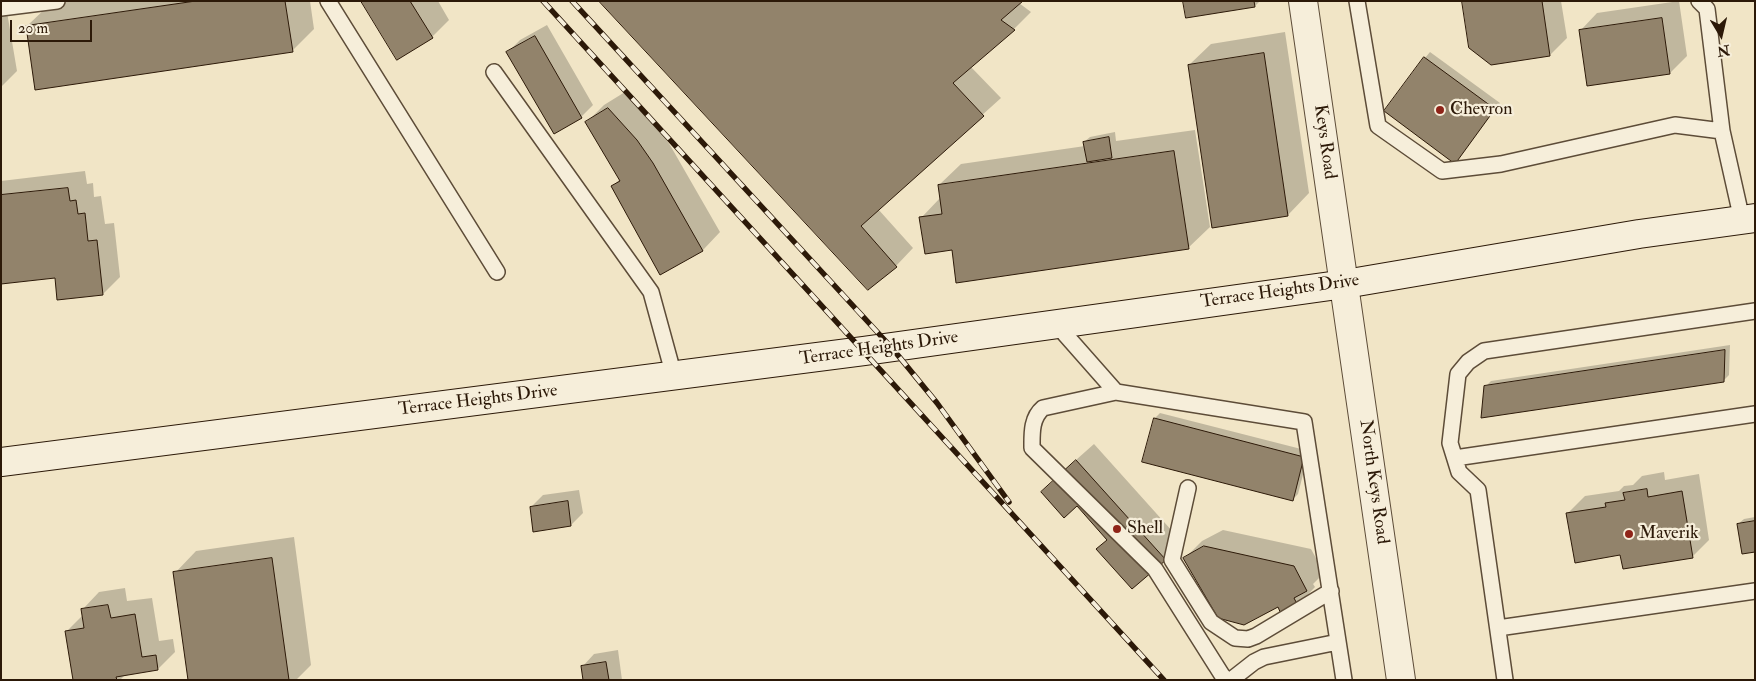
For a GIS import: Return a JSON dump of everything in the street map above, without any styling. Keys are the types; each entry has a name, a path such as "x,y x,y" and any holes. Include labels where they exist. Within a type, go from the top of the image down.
{"main road":[{"name":"Keys Road","path":"1303,1 1345,284"},
{"name":"Terrace Heights Drive","path":"1,462 864,352 1345,284 1639,234 1748,219"},
{"name":"North Keys Road","path":"1345,284 1401,680"}],"lane":[{"path":"1,8 57,1"},
{"path":"328,1 497,272"},
{"path":"1357,1 1378,126 1442,171 1501,164 1676,125 1722,131"},
{"path":"1699,1 1707,9 1722,131 1748,219"},
{"path":"494,72 651,292 674,376"},
{"path":"1505,680 1478,490 1459,472 1450,443 1458,374 1468,362 1484,351 1755,311"},
{"path":"1056,324 1116,392"},
{"path":"1227,680 1155,569 1032,448 1032,430 1037,413 1043,408 1116,392 1304,422 1344,680"},
{"path":"1455,458 1755,414"},
{"path":"1188,488 1172,560 1211,622 1235,638 1248,639 1331,591"},
{"path":"1498,628 1755,591"},
{"path":"1231,680 1254,662 1264,657 1338,642"}],"building":[{"path":"196,1 285,1 293,52 35,90 26,26"},
{"path":"361,1 410,1 433,38 397,60"},
{"path":"599,1 1023,1 1001,20 1015,30 953,83 984,116 861,226 897,267 868,290"},
{"path":"1183,1 1254,1 1255,7 1186,18"},
{"path":"1462,1 1542,1 1550,56 1491,65 1469,48"},
{"path":"1662,18 1670,74 1587,86 1579,30"},
{"path":"535,36 582,118 554,134 506,52"},
{"path":"1264,53 1288,216 1212,228 1188,65"},
{"name":"Chevron","path":"1424,57 1495,109 1455,164 1384,111"},
{"path":"608,108 637,140 653,163 703,251 660,275 611,186 620,181 585,122"},
{"path":"1109,137 1112,158 1087,162 1083,142"},
{"path":"1174,151 1189,249 956,283 952,250 925,254 919,217 942,214 938,185"},
{"path":"68,188 70,201 76,200 78,214 85,213 88,241 97,240 103,295 57,300 55,278 1,284 1,195"},
{"path":"1725,350 1724,382 1481,418 1484,386"},
{"name":"Shell","path":"1154,418 1304,457 1293,501 1142,462"},
{"name":"Shell","path":"1076,460 1166,560 1132,589 1096,549 1107,540 1077,506 1064,518 1041,492"},
{"name":"Maverik","path":"1647,489 1648,497 1682,491 1693,558 1623,569 1620,555 1575,563 1566,513 1606,507 1605,503 1625,500 1623,493"},
{"path":"568,501 571,526 533,532 530,507"},
{"path":"1755,521 1755,552 1742,554 1737,524"},
{"name":"Shell","path":"1204,546 1294,566 1307,591 1294,598 1298,606 1281,614 1278,607 1244,625 1218,618 1183,558"},
{"path":"272,558 289,680 188,680 173,572"},
{"path":"108,605 111,618 135,614 142,657 156,655 158,670 116,677 117,680 73,680 65,631 84,628 81,609"},
{"path":"606,662 609,680 583,680 581,666"}],"railway":[{"path":"543,1 1164,680"},
{"path":"572,1 892,348 937,403 1009,502"}],"place":[{"name":"Chevron","path":"1440,110"},
{"name":"Shell","path":"1117,529"},
{"name":"Maverik","path":"1629,534"}]}
